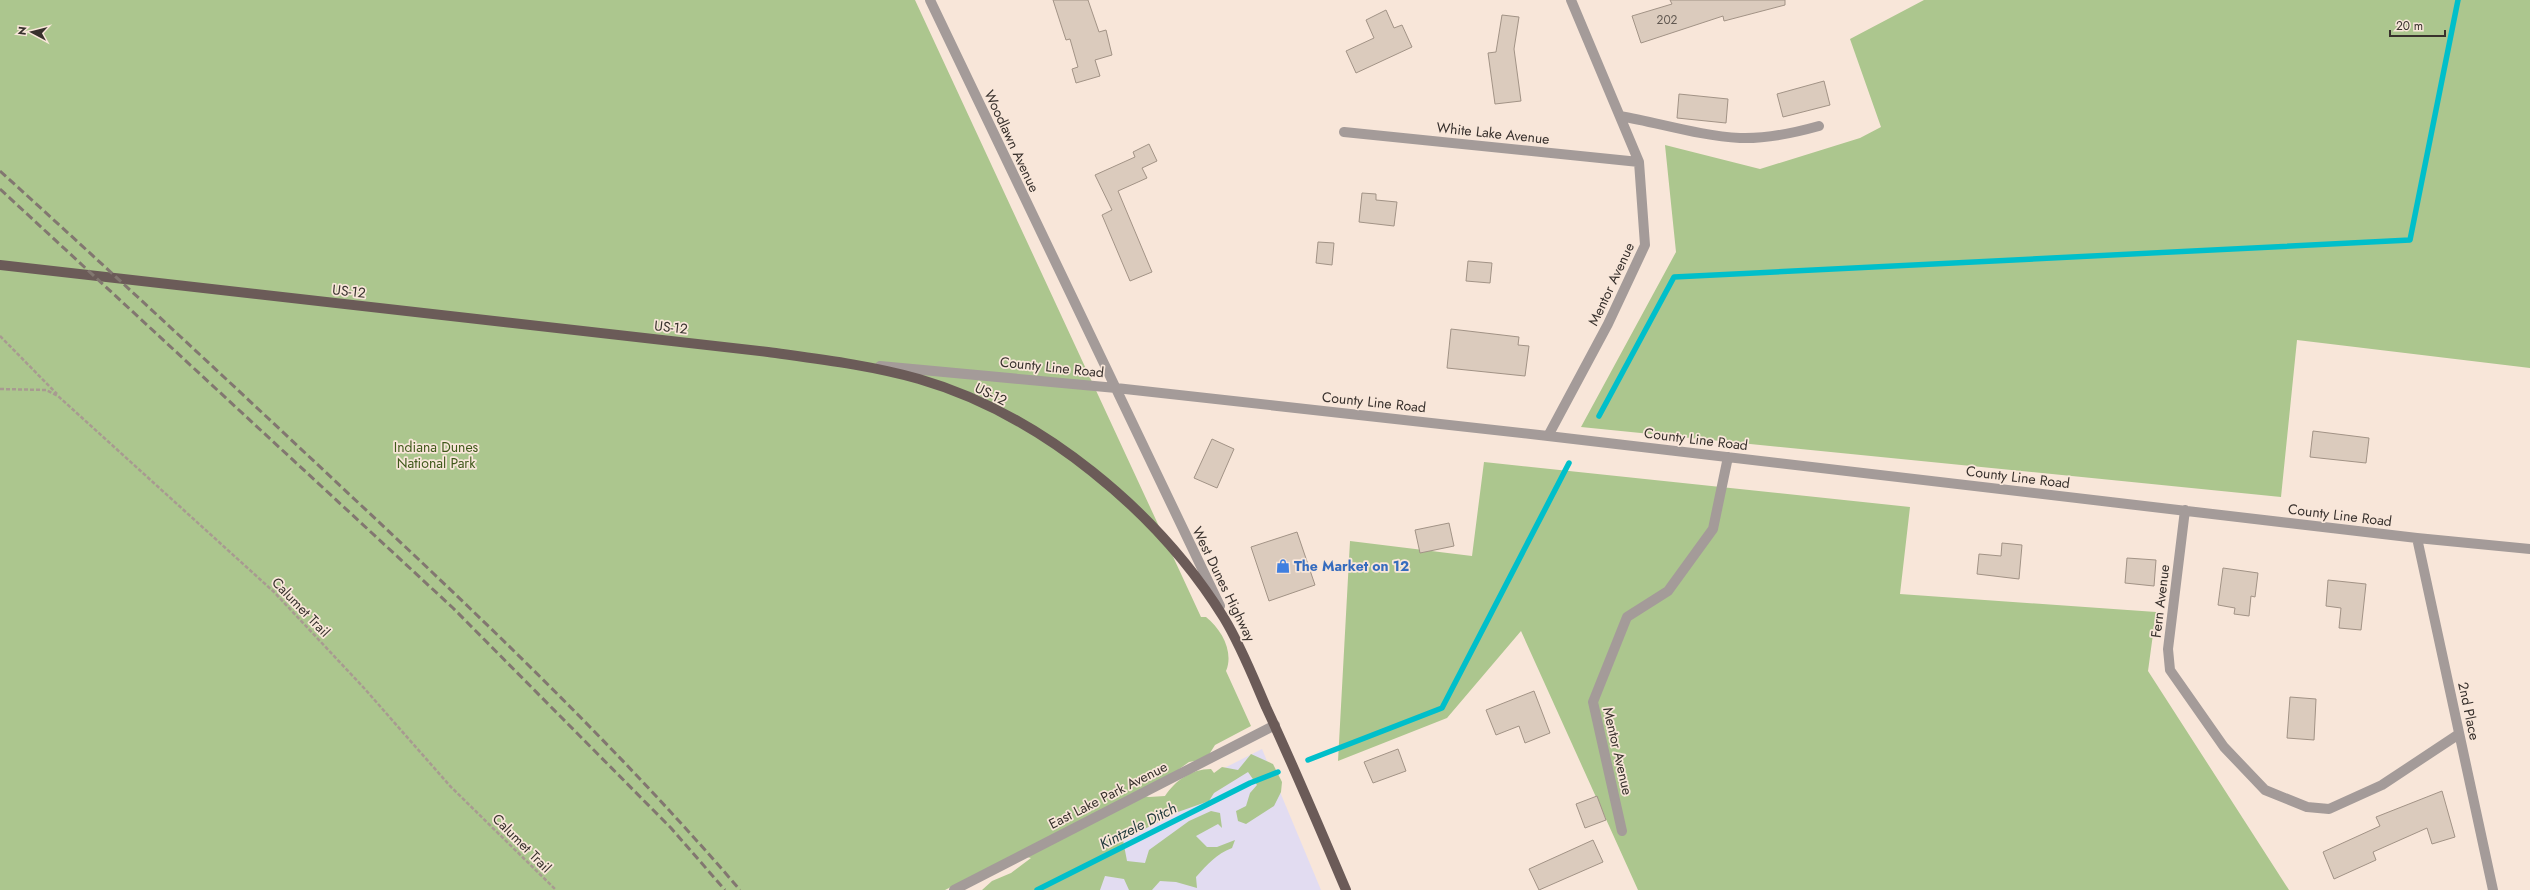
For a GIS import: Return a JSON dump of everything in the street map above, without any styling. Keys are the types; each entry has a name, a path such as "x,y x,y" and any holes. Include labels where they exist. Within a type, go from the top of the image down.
{"main road":[{"name":"US-12","path":"0,266 768,352 859,365 920,379 988,407 1065,451 1117,492 1163,537 1204,589 1236,640"},
{"name":"West Dunes Highway","path":"1236,640 1275,725 1346,890"}],"street":[{"name":"Woodlawn Avenue","path":"930,0 1069,294"},
{"name":"Mentor Avenue","path":"1548,436 1608,324 1645,245 1639,162 1571,0"},
{"path":"1620,116 1705,134 1741,138 1772,136 1819,126"},
{"name":"White Lake Avenue","path":"1344,132 1639,162"},
{"name":"West Dunes Highway","path":"1069,294 1116,388 1236,640"},
{"name":"County Line Road","path":"859,365 1116,388 1548,436 2417,538 2530,549"},
{"name":"Mentor Avenue","path":"1622,831 1593,702 1627,617 1668,591 1713,529 1728,457"},
{"name":"Fern Avenue","path":"2185,510 2168,649 2170,670 2224,747 2265,790 2307,807 2329,809 2382,785 2460,734"},
{"name":"2nd Place","path":"2417,538 2493,890"},
{"name":"East Lake Park Avenue","path":"954,890 1275,725"}],"path":[{"path":"0,336 58,396"},
{"name":"Calumet Trail","path":"0,389 46,390 58,396 274,592 364,688 450,786 556,890"}],"shaded area":[{"path":"1262,749 1321,890 983,890"}],"green space":[{"name":"Indiana Dunes National Park","path":"0,0 915,0 1201,617 1206,617 1212,622 1225,642 1228,656 1226,671 1251,726 1215,745 1210,753 1200,760 1189,762 1175,772 1135,794 1149,797 1165,796 1174,785 1190,774 1197,771 1211,769 1214,773 1222,767 1238,770 1251,754 1273,764 1282,782 1281,792 1274,806 1246,824 1238,821 1236,811 1246,806 1250,793 1257,785 1248,772 1214,793 1209,801 1178,812 1123,840 1127,861 1145,863 1149,850 1189,821 1211,811 1220,813 1222,828 1218,824 1196,836 1207,847 1217,847 1235,840 1232,848 1217,856 1196,877 1197,888 1176,882 1160,881 1152,890 1129,890 1124,879 1105,876 1100,890 982,890 992,881 1011,873 1031,858 1016,854 945,890 0,890"},
{"path":"1924,0 2530,0 2530,368 2297,340 2281,497 1581,427 1676,252 1665,145 1760,169 1860,138 1881,127 1850,39"},
{"path":"1484,462 1910,507 1900,594 2156,612 2148,671 2289,890 1638,890 1521,631 1447,718 1338,761 1350,541 1472,556"}],"building":[{"path":"1053,0 1088,0 1099,32 1106,30 1112,55 1095,60 1100,76 1076,83 1072,69 1078,67 1070,39 1066,40"},
{"path":"1670,0 1785,0 1785,5 1724,21 1723,16 1641,43 1632,16 1672,4"},
{"path":"1386,10 1394,28 1402,25 1412,47 1356,73 1346,51 1374,38 1366,20"},
{"path":"1502,15 1519,17 1514,49 1521,101 1495,104 1488,53 1496,52"},
{"path":"1824,81 1830,105 1783,117 1777,94"},
{"path":"1679,94 1728,99 1726,123 1677,118"},
{"path":"1149,144 1157,161 1142,168 1147,178 1118,191 1152,272 1130,281 1102,215 1112,210 1095,175 1135,157 1133,152"},
{"path":"1362,193 1376,194 1376,200 1397,202 1394,226 1359,222"},
{"path":"1318,242 1334,243 1332,265 1316,263"},
{"path":"1468,261 1492,263 1490,283 1466,281"},
{"path":"1451,329 1519,337 1518,345 1529,346 1525,376 1447,368"},
{"path":"2313,431 2369,438 2366,463 2310,457"},
{"path":"1212,439 1234,449 1217,488 1194,478"},
{"path":"1449,523 1454,546 1420,553 1415,530"},
{"name":"The Market on 12","path":"1297,532 1315,585 1269,601 1251,547"},
{"path":"2002,543 2022,545 2019,579 1977,574 1979,554 2001,556"},
{"path":"2127,558 2156,560 2154,586 2125,583"},
{"path":"2223,568 2258,573 2255,597 2251,596 2249,616 2234,614 2235,608 2218,605"},
{"path":"2328,580 2366,584 2361,630 2339,628 2341,608 2326,606"},
{"path":"1534,691 1550,733 1525,743 1519,726 1496,735 1486,710"},
{"path":"2290,697 2316,699 2314,740 2287,738"},
{"path":"1398,749 1406,771 1373,783 1364,762"},
{"path":"2442,791 2455,837 2432,844 2427,828 2373,852 2376,860 2334,879 2323,852 2380,826 2376,817"},
{"path":"1597,796 1606,820 1585,828 1576,804"},
{"path":"1593,840 1603,862 1539,890 1529,869"}],"waterway":[{"path":"1599,416 1674,277 2410,240 2458,0"},
{"path":"1308,760 1442,708 1569,463"},
{"name":"Kintzele Ditch","path":"1037,890 1250,783 1278,772"}],"railway":[{"path":"0,171 263,413 501,638 551,687 647,787 740,890"},
{"path":"0,189 453,608 671,828 725,890"}],"place":[{"name":"The Market on 12","path":"1283,566"}]}
